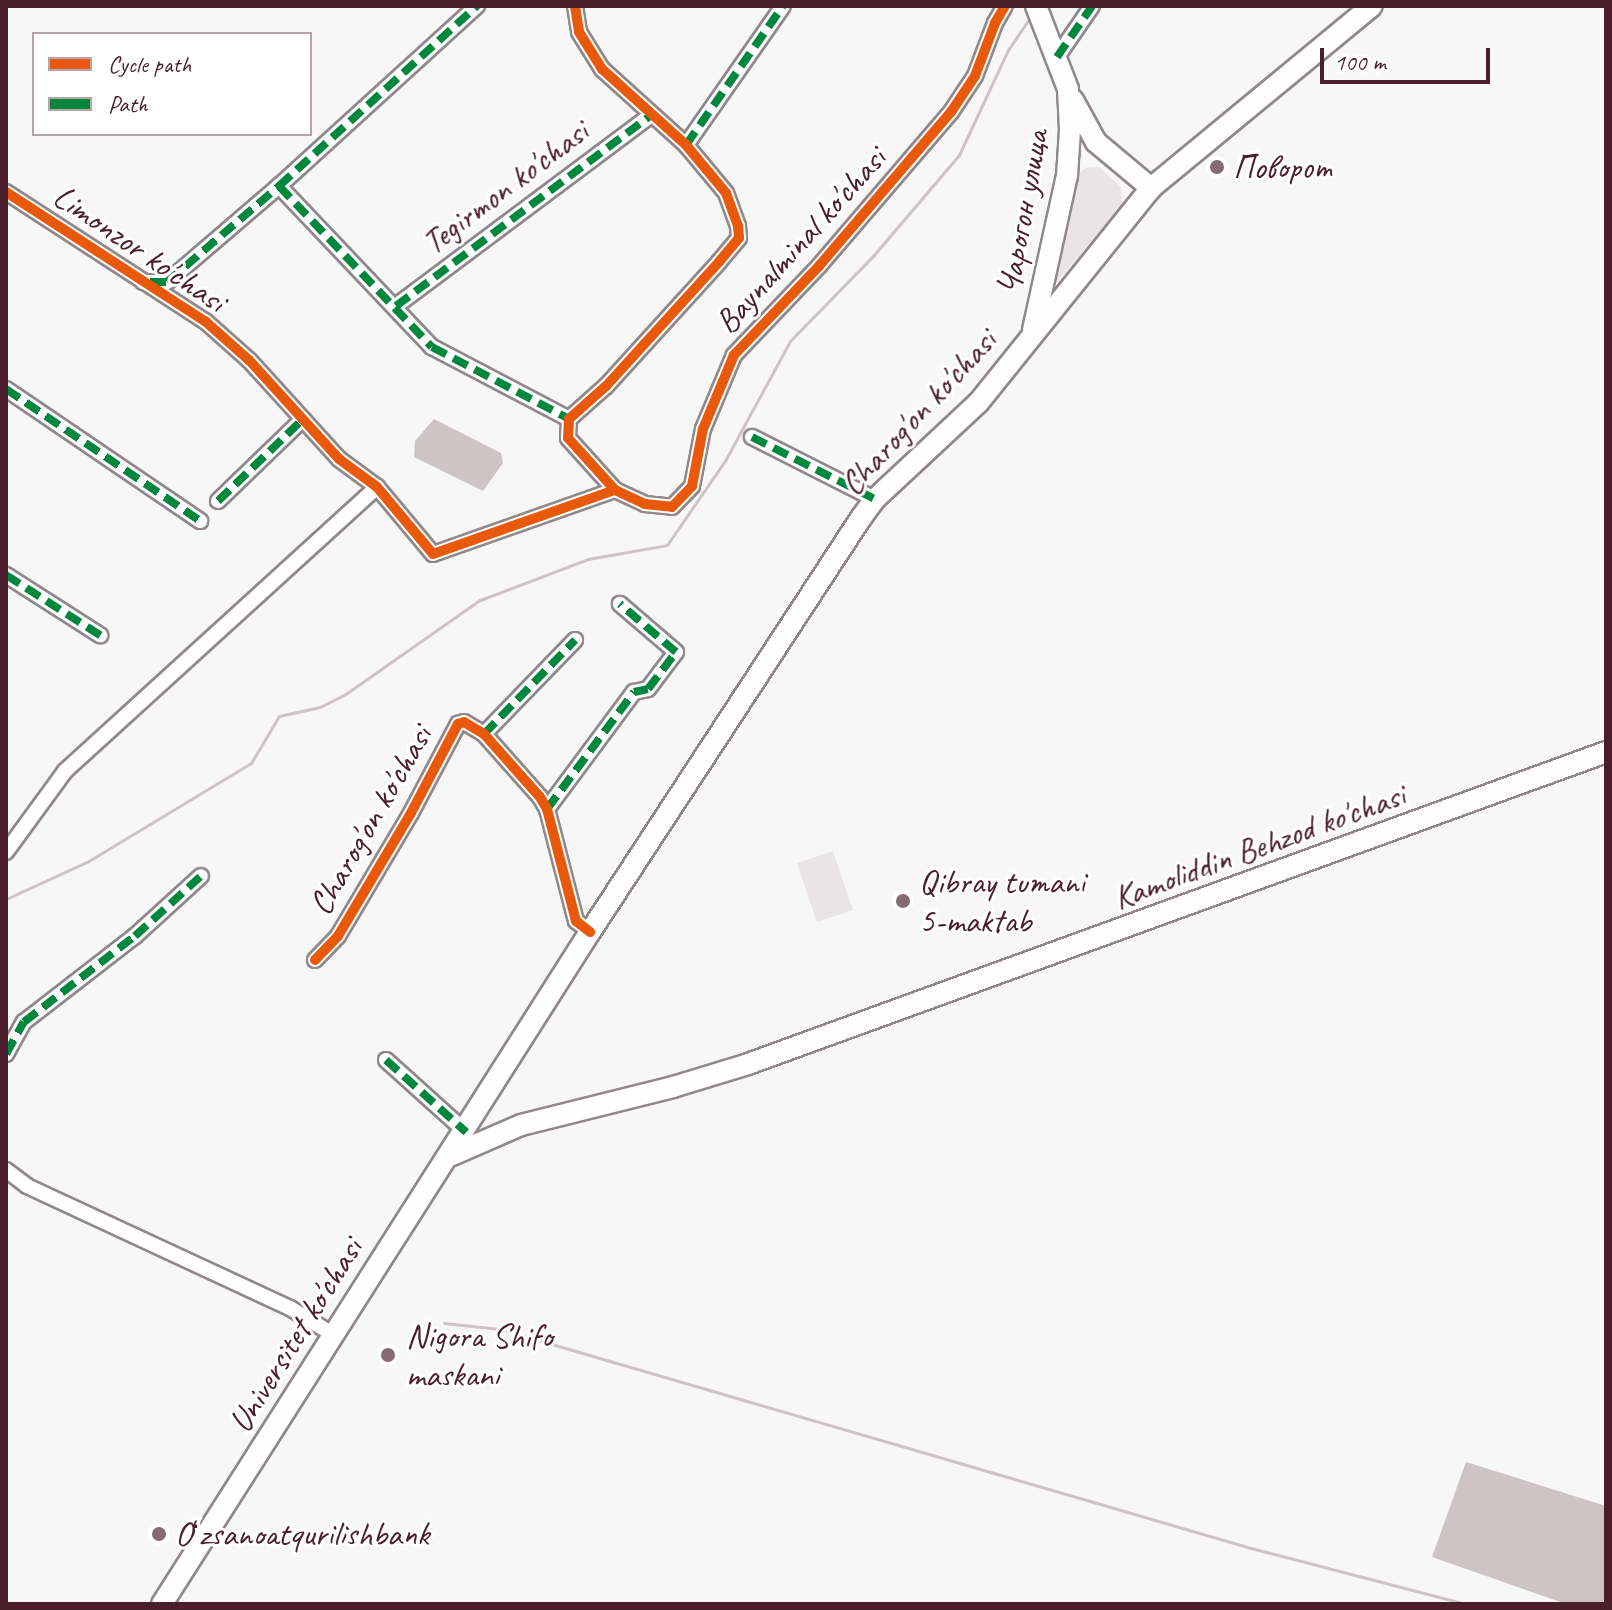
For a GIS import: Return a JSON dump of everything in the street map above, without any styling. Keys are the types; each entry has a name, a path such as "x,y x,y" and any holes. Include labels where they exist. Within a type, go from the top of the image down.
{"main road":[{"name":"Charog'on ko'chasi","path":"485,1103 590,932 875,499 979,402 1151,188 1372,6"},
{"name":"Чарогон улица","path":"1030,337 1067,176 1068,89 1039,13"},
{"path":"1068,89 1096,142 1109,157 1151,188"},
{"name":"Kamoliddin Behzod ko'chasi","path":"451,1155 521,1125 673,1087 748,1064 1606,752"},
{"path":"485,1103 521,1125"},
{"name":"Universitet ko'chasi","path":"162,1604 485,1103"}],"street":[{"name":"Limonzor ko'chasi","path":"143,282 167,282 279,186 477,6"},
{"name":"Baynalminal ko'chasi","path":"575,6 579,32 602,69 686,145 726,193 739,238 606,386 569,419 568,438 615,490 645,504 672,507 692,486 703,429 734,355 819,266 951,112 975,76 995,23 1005,6"},
{"path":"686,145 783,6"},
{"path":"1057,57 1092,6"},
{"name":"Tegirmon ko'chasi","path":"396,306 651,115"},
{"path":"279,186 432,347 569,419"},
{"name":"Limonzor ko'chasi","path":"6,192 205,321 249,360 339,459 377,487 433,554 615,490"},
{"path":"6,389 200,521"},
{"path":"218,501 303,419"},
{"path":"752,437 814,465 875,499"},
{"path":"6,852 65,771 377,487"},
{"path":"6,575 100,635"},
{"path":"547,809 634,692 648,689 676,652 620,604"},
{"path":"484,734 575,640"},
{"name":"Charog'on ko'chasi","path":"315,960 338,936 458,724 471,724 484,734 540,797 547,809 576,921 590,932"},
{"path":"6,1054 24,1022 135,936 201,876"},
{"path":"386,1060 466,1132"},
{"path":"6,1170 27,1186 290,1308 334,1335"}],"shaded area":[{"path":"1099,167 1121,187 1122,205 1056,283 1078,174 1086,168"},
{"path":"434,419 501,453 503,463 483,491 414,457 415,441"},
{"path":"833,851 853,910 817,922 797,863"},
{"path":"1466,1462 1606,1506 1606,1604 1566,1604 1432,1557"}],"waterway":[{"path":"6,899 87,862 251,763 279,716 320,707 347,693 480,600 588,559 667,545 726,459 790,341 873,256 959,155 1008,50 1031,16"},
{"path":"444,1323 500,1329 1251,1548 1466,1604"}],"marked path":[{"path":"150,282 167,282 279,186 477,6"},
{"path":"686,145 783,6"},
{"path":"1057,57 1092,6"},
{"path":"396,306 651,115"},
{"path":"279,186 432,347 569,419"},
{"path":"6,389 200,521"},
{"path":"218,501 303,419"},
{"path":"752,437 875,499"},
{"path":"6,575 100,635"},
{"path":"547,809 634,692 648,689 676,652 620,604"},
{"path":"484,734 575,640"},
{"path":"6,1054 24,1022 135,936 201,876"},
{"path":"386,1060 466,1132"}],"cycle path":[{"path":"575,6 579,32 602,69 686,145 726,193 738,226 739,238 719,262 606,386 569,419 568,438 615,490 645,504 672,507 692,486 703,429 734,355 819,266 951,112 975,76 995,23 1005,6"},
{"path":"6,192 205,321 249,360 339,459 377,487 433,554 615,490"},
{"path":"315,960 338,936 411,813 458,724 464,722 484,734 540,797 547,809 576,921 590,932"}],"place":[{"name":"Поворот","path":"1217,167"},
{"name":"Qibray tumani 5-maktab","path":"903,901"},
{"name":"Nigora Shifo maskani","path":"388,1355"},
{"name":"Oʻzsanoatqurilishbank","path":"159,1534"}]}
